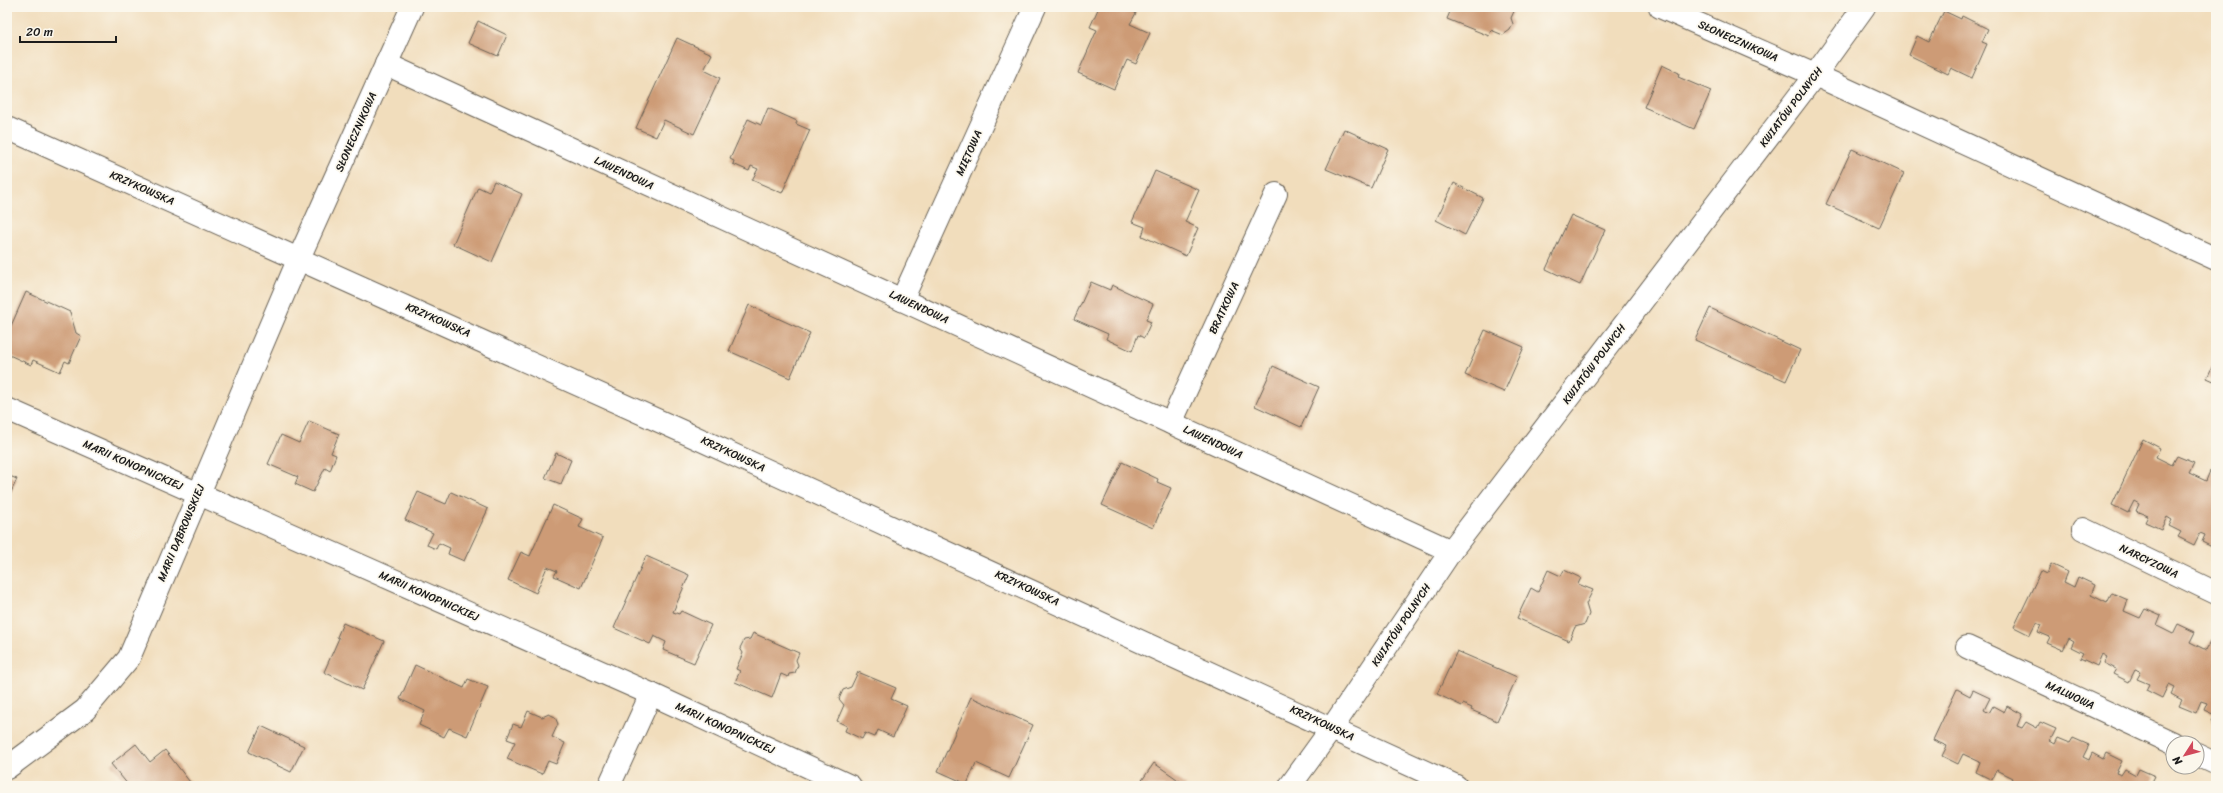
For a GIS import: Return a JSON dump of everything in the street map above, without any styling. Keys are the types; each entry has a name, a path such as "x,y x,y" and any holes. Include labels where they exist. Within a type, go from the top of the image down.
{"street":[{"name":"SŁONECZNIKOWA","path":"300,258 412,7"},
{"name":"MIĘTOWA","path":"902,300 1035,7"},
{"name":"SŁONECZNIKOWA","path":"1660,7 1815,75 2216,259"},
{"name":"KWIATÓW POLNYCH","path":"1290,786 1332,728 1451,551 1815,75 1864,7"},
{"name":"LAWENDOWA","path":"386,64 1451,551"},
{"name":"KRZYKOWSKA","path":"7,128 300,258 1332,728 1456,786"},
{"name":"BRATKOWA","path":"1171,423 1276,194"},
{"name":"MARII DĄBROWSKIEJ","path":"7,768 85,710 129,658 197,493 300,258"},
{"name":"MARII KONOPNICKIEJ","path":"7,409 651,694 850,786"},
{"name":"NARCYZOWA","path":"2083,528 2216,594"},
{"name":"MALWOWA","path":"1967,647 2165,740"},
{"path":"609,786 651,694"},
{"path":"2205,759 2216,764"}],"building":[{"path":"1099,7 1123,7 1136,13 1130,24 1150,33 1136,64 1127,60 1114,89 1078,73 1097,30 1090,27"},
{"path":"1452,7 1516,7 1511,18 1513,24 1510,30 1503,35 1491,30 1489,36 1447,19"},
{"path":"1944,11 1961,19 1962,16 1988,29 1982,42 1987,44 1972,78 1951,68 1948,74 1909,55 1917,36 1929,42"},
{"path":"478,21 507,35 498,56 468,43"},
{"path":"677,38 712,54 704,70 720,78 694,134 664,120 656,137 636,128"},
{"path":"1662,65 1679,73 1678,77 1711,91 1694,129 1644,107"},
{"path":"768,108 797,121 796,124 810,130 782,193 752,180 758,169 751,166 749,171 733,164 734,161 730,159 748,119 761,125"},
{"path":"1344,129 1388,149 1371,188 1326,169"},
{"path":"1852,149 1904,173 1879,228 1826,204"},
{"path":"1155,171 1199,190 1185,222 1198,228 1186,256 1142,236 1145,227 1132,222"},
{"path":"494,181 522,194 492,262 453,244 478,187 489,192"},
{"path":"1454,183 1483,198 1465,235 1436,220"},
{"path":"1571,215 1605,230 1580,285 1546,269"},
{"path":"1091,282 1110,290 1112,285 1153,304 1146,320 1151,322 1144,338 1138,335 1132,351 1106,339 1108,334 1074,319"},
{"path":"26,292 70,312 76,333 81,336 69,363 65,361 60,372 33,360 31,365 7,354 7,335"},
{"path":"749,305 810,333 790,378 729,351"},
{"path":"1710,308 1800,350 1786,381 1695,340"},
{"path":"1485,330 1524,347 1504,392 1465,375"},
{"path":"2216,359 2216,382 2207,378"},
{"path":"1273,366 1319,387 1301,427 1255,406"},
{"path":"309,421 339,434 331,453 336,455 330,471 325,468 313,492 295,484 298,477 268,464 281,435 299,443"},
{"path":"2143,439 2160,448 2156,457 2172,465 2177,456 2194,463 2189,473 2206,481 2210,471 2216,474 2216,555 2212,553 2214,548 2202,542 2205,535 2200,533 2194,545 2178,537 2181,532 2169,526 2172,520 2167,517 2161,529 2145,522 2148,516 2136,511 2139,504 2134,501 2128,513 2112,505"},
{"path":"556,453 571,460 561,484 545,478"},
{"path":"1122,462 1158,479 1157,482 1171,488 1153,528 1102,505"},
{"path":"7,475 17,479 7,501"},
{"path":"418,492 446,504 451,492 488,509 464,561 448,554 450,548 439,543 436,549 427,545 433,533 405,520"},
{"path":"553,505 583,519 579,527 603,538 581,588 554,576 557,571 547,567 536,593 508,580 521,552 530,556"},
{"path":"646,556 689,575 673,612 679,614 681,611 711,625 694,663 663,650 666,642 654,636 650,644 614,628"},
{"path":"2051,564 2068,572 2064,582 2074,587 2078,577 2095,585 2091,595 2107,603 2112,593 2128,600 2124,611 2140,618 2145,609 2161,616 2157,626 2173,634 2178,624 2195,632 2190,642 2206,650 2211,640 2216,642 2216,723 2212,721 2215,715 2204,710 2207,703 2201,701 2196,713 2179,706 2182,700 2171,694 2174,688 2168,685 2162,698 2146,690 2149,684 2137,679 2141,672 2135,670 2129,682 2113,674 2116,669 2104,663 2107,657 2102,654 2097,666 2080,658 2083,653 2071,647 2074,641 2069,638 2063,650 2047,643 2050,637 2038,632 2041,625 2036,623 2030,635 2014,627 2041,571 2047,574"},
{"path":"1548,570 1561,576 1564,570 1581,578 1578,584 1593,590 1586,604 1589,614 1585,624 1575,627 1569,641 1517,618 1531,588 1538,592"},
{"path":"343,623 384,641 362,690 324,672 339,638 337,637"},
{"path":"753,633 799,653 796,660 798,665 795,673 789,674 788,677 781,674 772,698 735,682 740,671 736,669 743,653 740,648 744,640 750,639"},
{"path":"1457,651 1517,677 1497,721 1471,710 1472,708 1463,704 1462,706 1437,694"},
{"path":"415,665 464,688 468,679 488,687 467,736 449,728 444,737 419,725 425,711 400,699"},
{"path":"858,672 896,688 891,699 907,706 893,737 878,730 875,737 865,733 862,739 845,731 847,726 837,721 844,705 839,699 843,690 851,687"},
{"path":"1957,689 1970,696 1973,690 1990,698 1984,710 1989,713 1993,706 2004,712 2007,706 2022,714 2017,726 2022,728 2026,722 2037,728 2040,722 2056,729 2050,741 2055,744 2058,738 2070,743 2073,738 2089,745 2083,757 2089,760 2092,753 2103,759 2106,753 2122,761 2116,773 2121,775 2125,769 2136,775 2139,769 2155,776 2150,786 2010,786 2013,778 1997,770 1992,780 1976,772 1980,762 1963,754 1958,764 1942,756 1947,746 1933,740"},
{"path":"971,697 1033,725 1009,778 976,763 967,784 938,771"},
{"path":"528,711 542,717 549,714 555,717 558,724 552,737 565,743 556,764 548,761 542,774 507,759 515,742 507,739 513,724 521,727"},
{"path":"261,726 304,746 291,772 249,752"},
{"path":"136,744 150,762 165,750 193,786 129,786 111,764"},
{"path":"1154,763 1187,786 1138,786"}]}
